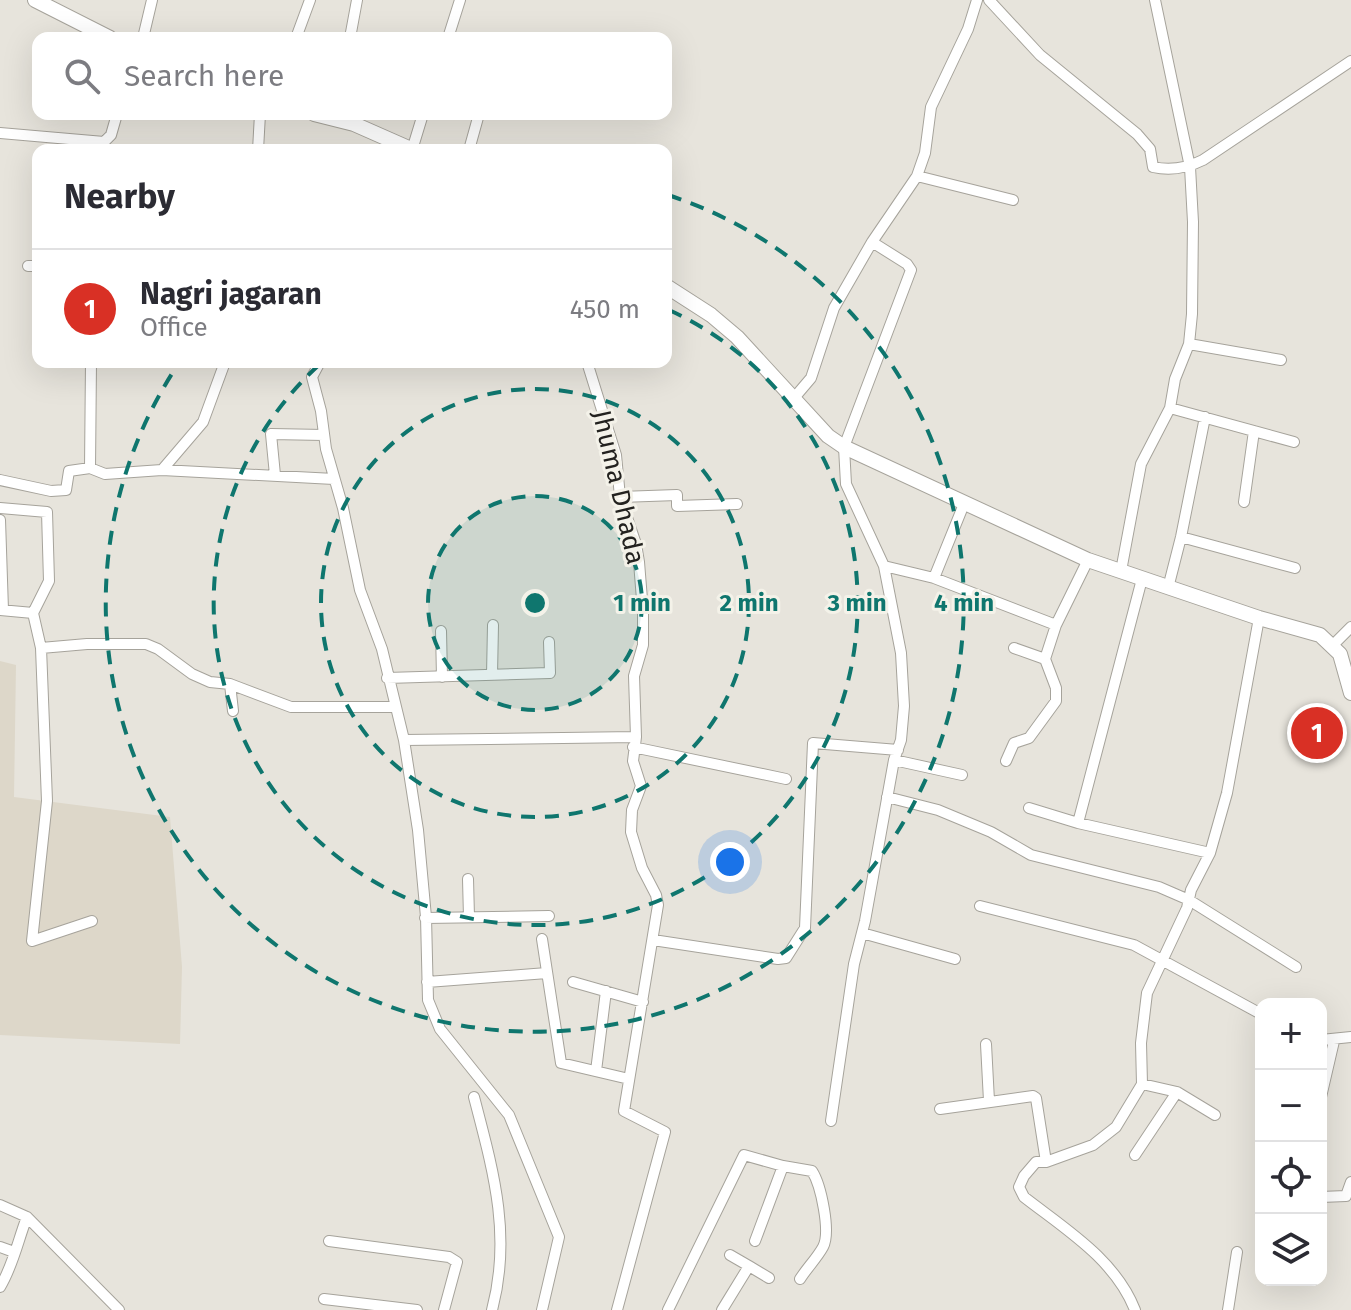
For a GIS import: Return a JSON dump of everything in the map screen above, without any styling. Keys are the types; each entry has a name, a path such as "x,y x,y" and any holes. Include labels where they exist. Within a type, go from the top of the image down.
{"street":[{"path":"35,0 98,32"},
{"path":"144,32 152,0"},
{"path":"298,32 310,0"},
{"path":"351,32 357,0"},
{"path":"450,32 460,0"},
{"path":"794,398 811,378 834,308 872,242 917,176 925,153 931,107 968,29 977,0"},
{"path":"989,0 1040,55 1137,134 1150,149 1153,167 1164,170 1190,167 1351,61"},
{"path":"1121,571 1141,464 1170,408 1175,379 1189,344 1192,314 1190,167 1155,0"},
{"path":"105,144 115,120"},
{"path":"258,144 260,120"},
{"path":"345,120 396,144"},
{"path":"409,144 420,120"},
{"path":"471,144 477,120"},
{"path":"0,133 88,144"},
{"path":"917,176 1013,200"},
{"path":"831,1121 854,964 904,706 903,674 884,566 846,484 844,447 911,270 907,264 872,242"},
{"path":"672,290 711,315 737,337 828,436 844,447 1088,560 1259,618 1309,630 1333,645 1344,664 1351,693"},
{"path":"1189,344 1281,360"},
{"path":"90,468 91,368"},
{"path":"162,470 203,422 223,368"},
{"path":"317,368 312,377 360,590 382,649 404,740 418,830 428,1000 440,1029 509,1115 559,1237 542,1310"},
{"name":"Jhuma Dhada","path":"589,368 616,455 620,497 636,544 643,645 634,676 633,761 641,786 632,810 631,832 658,905 624,1111 665,1132 617,1310"},
{"path":"1170,408 1294,442"},
{"path":"1168,588 1205,417"},
{"path":"1244,502 1254,431"},
{"path":"275,475 271,434 324,435"},
{"path":"0,480 51,491 66,490 69,471 90,468 105,474 162,470 334,479"},
{"path":"620,497 677,495 677,506 737,504"},
{"path":"934,578 964,504"},
{"path":"0,508 47,512 49,581 33,613 41,648 47,801 32,941 92,921"},
{"path":"0,520 2,610 33,613"},
{"path":"1181,537 1295,568"},
{"path":"1006,761 1014,743 1029,738 1056,701 1056,688 1045,659 1056,625 1088,560"},
{"path":"884,566 934,578 1056,625"},
{"path":"1078,823 1142,579"},
{"path":"1135,1310 1129,1296 1099,1258 1076,1236 1024,1197 1019,1187 1036,1162 1046,1162 1093,1145 1116,1127 1142,1084 1141,1043 1147,993 1210,853 1227,793 1259,618"},
{"path":"492,675 493,625"},
{"path":"1333,645 1351,627"},
{"path":"441,631 442,677"},
{"path":"387,678 550,673 549,642"},
{"path":"41,648 146,644 210,682 230,684 291,707 394,707"},
{"path":"1014,648 1045,659"},
{"path":"230,684 233,711"},
{"path":"404,740 634,742 786,779"},
{"path":"653,940 786,958 805,928 813,743 896,755 962,775"},
{"path":"887,797 938,810 991,832 1031,855 1159,887 1189,900 1296,967"},
{"path":"1029,808 1078,823 1210,853"},
{"path":"468,879 469,917"},
{"path":"980,906 1134,945 1255,1011"},
{"path":"425,918 549,916"},
{"path":"862,933 955,959"},
{"path":"542,939 561,1063 629,1079"},
{"path":"427,982 547,973"},
{"path":"573,982 643,1002"},
{"path":"596,1071 606,991"},
{"path":"1327,1040 1351,1037"},
{"path":"1327,1071 1334,1041"},
{"path":"986,1044 989,1101"},
{"path":"1142,1084 1177,1092 1215,1115"},
{"path":"1135,1155 1177,1092"},
{"path":"940,1109 1030,1096 1036,1098 1046,1162"},
{"path":"474,1097 498,1189 501,1277 492,1310"},
{"path":"668,1310 744,1155 812,1171 819,1182 826,1226 825,1244 800,1279"},
{"path":"755,1241 783,1166"},
{"path":"1327,1197 1346,1196 1351,1182"},
{"path":"0,1205 27,1217 119,1310"},
{"path":"0,1287 10,1270 27,1217"},
{"path":"329,1241 449,1257 457,1262 444,1310"},
{"path":"0,1247 14,1252"},
{"path":"1228,1310 1237,1252"},
{"path":"730,1255 769,1278"},
{"path":"722,1310 749,1266"},
{"path":"324,1299 417,1310"}],"shaded area":[{"path":"0,661 16,665 14,797 170,817 182,967 180,1044 0,1035"}],"place":[{"name":"Nagri jagaran","path":"1317,733"}]}
